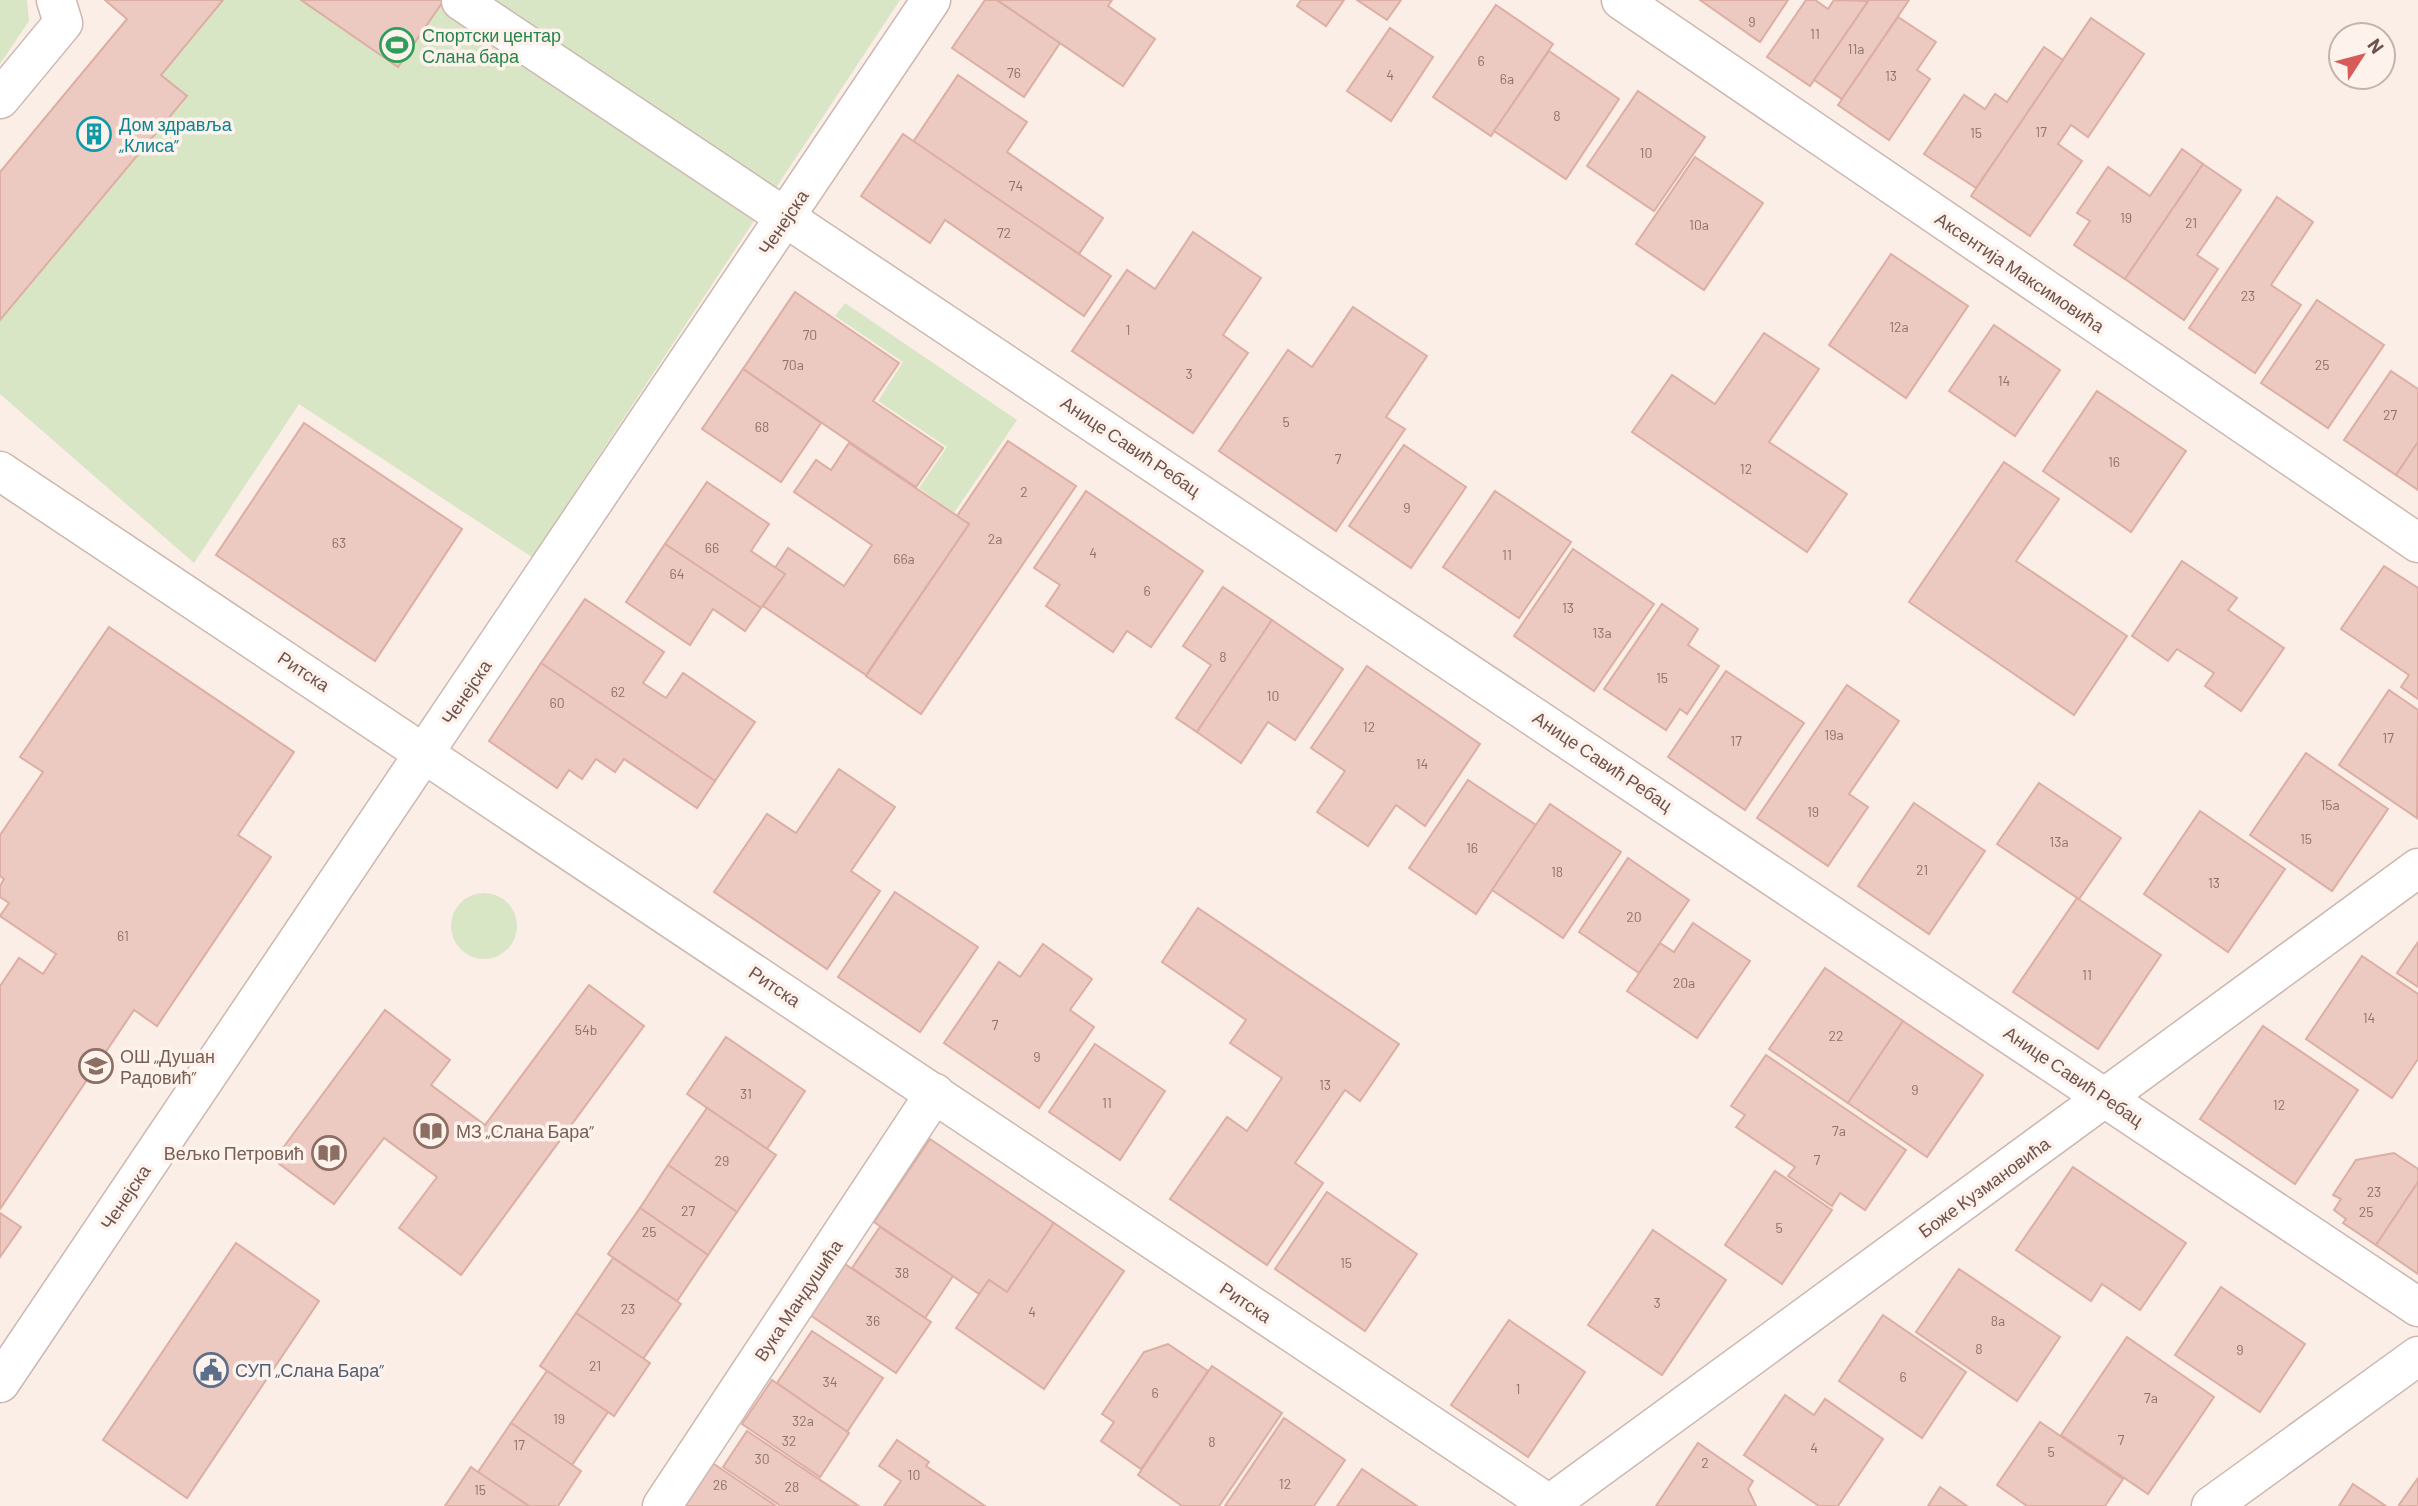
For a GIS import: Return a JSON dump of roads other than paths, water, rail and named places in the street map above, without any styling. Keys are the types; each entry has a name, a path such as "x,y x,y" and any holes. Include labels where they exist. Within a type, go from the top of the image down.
{"street":[{"path":"0,99 63,23 56,0"},
{"name":"Ченејска","path":"0,1383 787,217 930,0"},
{"name":"Аксентија Максимовића","path":"1621,0 2418,544"},
{"name":"Анице Савић Ребац","path":"461,1 2418,1307"},
{"name":"Ритска","path":"0,471 425,752 1548,1505"},
{"name":"Боже Кузмановића","path":"1548,1505 2418,868"},
{"name":"Вука Мандушића","path":"662,1506 935,1093"},
{"path":"2211,1506 2418,1356"}],"place":[{"name":"Спортски центар Слана бара","path":"397,45"},
{"name":"Дом здравља „Клиса”","path":"94,134"},
{"name":"ОШ „Душан Радовић”","path":"96,1066"},
{"name":"МЗ „Слана Бара”","path":"431,1131"},
{"name":"Вељко Петровић","path":"329,1153"},
{"name":"СУП „Слана Бара”","path":"211,1370"}]}
